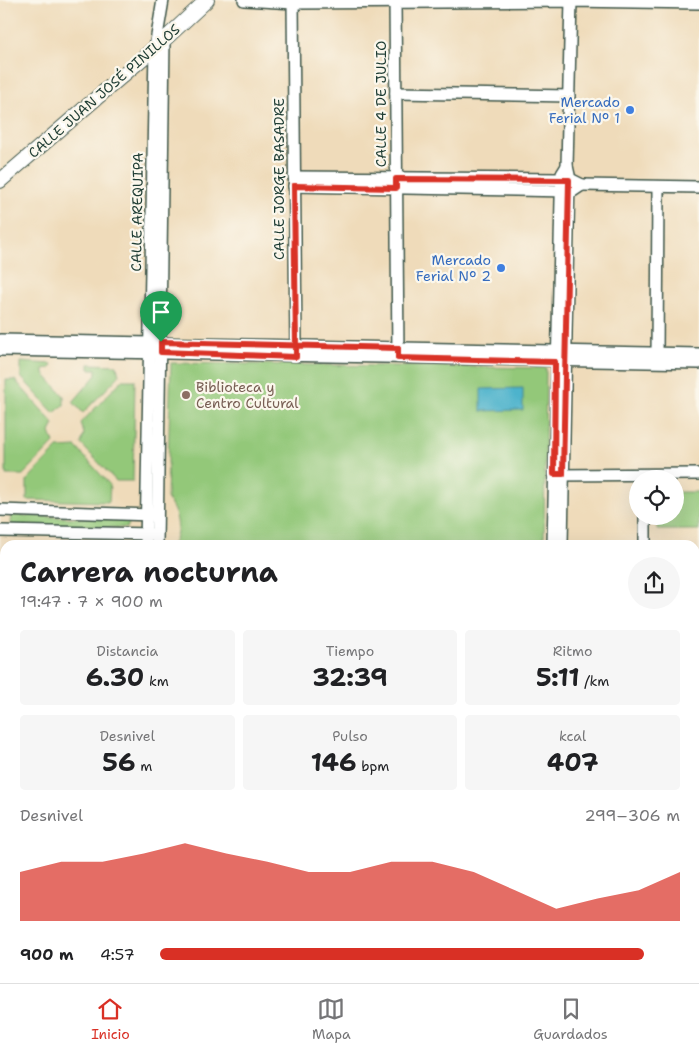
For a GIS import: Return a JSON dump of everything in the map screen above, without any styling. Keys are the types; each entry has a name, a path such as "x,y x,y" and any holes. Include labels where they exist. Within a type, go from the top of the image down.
{"street":[{"name":"CALLE AREQUIPA","path":"151,540 160,44 163,0"},
{"name":"CALLE JUAN JOSÉ PINILLOS","path":"0,181 160,44 207,0"},
{"path":"244,0 699,3"},
{"name":"CALLE JORGE BASADRE","path":"293,1 296,352"},
{"path":"553,540 558,474 571,1"},
{"name":"CALLE 4 DE JULIO","path":"395,2 398,353"},
{"path":"396,93 569,96"},
{"path":"294,182 565,185 573,191 582,185 699,187"},
{"path":"657,358 658,187"},
{"path":"0,340 296,352 657,358 699,354"},
{"path":"0,350 155,347"},
{"path":"657,358 699,363"},
{"path":"558,474 629,476"},
{"path":"558,474 562,540"},
{"path":"684,475 699,474"},
{"path":"0,510 151,515"},
{"path":"645,525 645,540"},
{"path":"0,531 151,540"}],"green space":[{"path":"21,362 52,364 51,368 44,369 44,374 64,396 64,405 54,413 21,377"},
{"path":"171,363 546,368 544,540 174,540 177,532 176,515 167,498"},
{"path":"89,364 117,365 119,376 83,413 73,402 96,375 96,369 89,369"},
{"path":"6,380 15,380 54,424 50,432 54,443 23,475 6,475"},
{"path":"122,380 135,380 133,481 116,481 81,444 84,434 81,423"},
{"path":"76,447 110,485 109,502 27,500 27,480 58,448"},
{"path":"684,492 699,492 699,530 657,530 657,525 684,525"},
{"path":"11,515 130,521 127,528 14,525 10,523"}],"water":[{"path":"523,388 523,410 481,411 481,389"}],"place":[{"name":"Mercado Ferial Nº 1","path":"630,110"},
{"name":"Mercado Ferial Nº 2","path":"501,268"},
{"name":"Biblioteca y Centro Cultural","path":"186,395"}],"route":[{"path":"161,342 161,352 296,357 296,347 294,186 396,188 396,179 569,180 563,474 554,474 555,362 398,358 398,348 296,347 161,342"}]}
